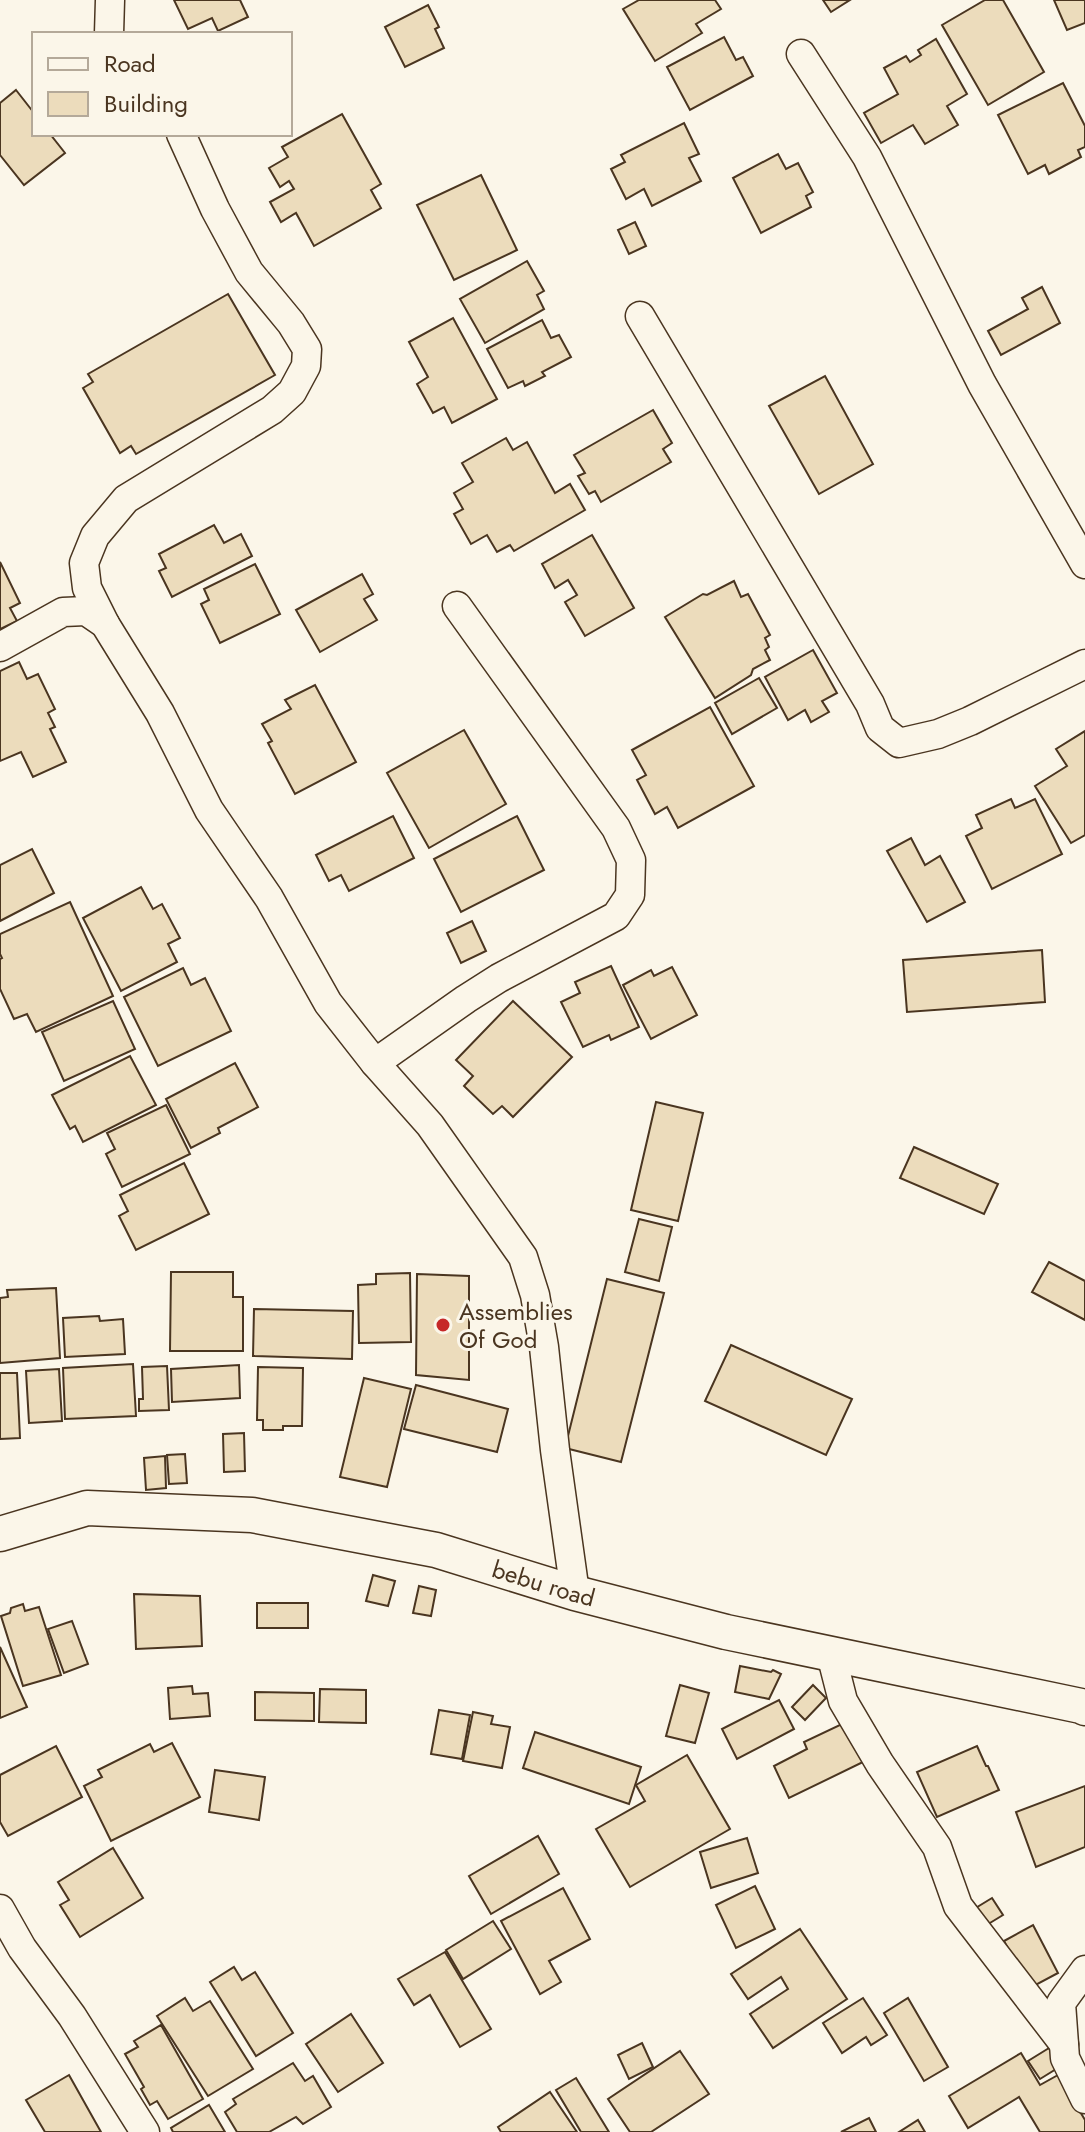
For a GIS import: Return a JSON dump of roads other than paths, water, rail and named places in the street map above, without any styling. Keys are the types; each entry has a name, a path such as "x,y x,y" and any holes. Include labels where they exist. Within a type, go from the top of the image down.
{"street":[{"path":"109,32 110,0"},
{"path":"801,54 867,157 982,384 1085,564"},
{"path":"182,136 215,209 249,272 291,323 307,349 306,366 292,392 272,410 126,499 95,536 84,563 87,588 105,624 160,713 209,810 269,898 328,1003 375,1063 430,1125 523,1257 535,1295 544,1347 575,1593"},
{"path":"640,316 870,704 880,728 899,743 938,734 970,721 1085,664"},
{"path":"375,1063 499,978 616,916 630,895 631,860 616,828 457,606"},
{"path":"0,647 63,612 86,611 105,624"},
{"name":"bebu road","path":"0,1534 87,1508 252,1515 436,1550 575,1593 726,1632 1085,1708"},
{"path":"831,1654 843,1701 880,1764 937,1847 958,1906 1064,2044"},
{"path":"0,1909 22,1948 72,2016 145,2132"},
{"path":"1085,1970 1061,2003 1065,2058 1085,2099"}],"place":[{"name":"Assemblies Of God","path":"443,1325"}]}
